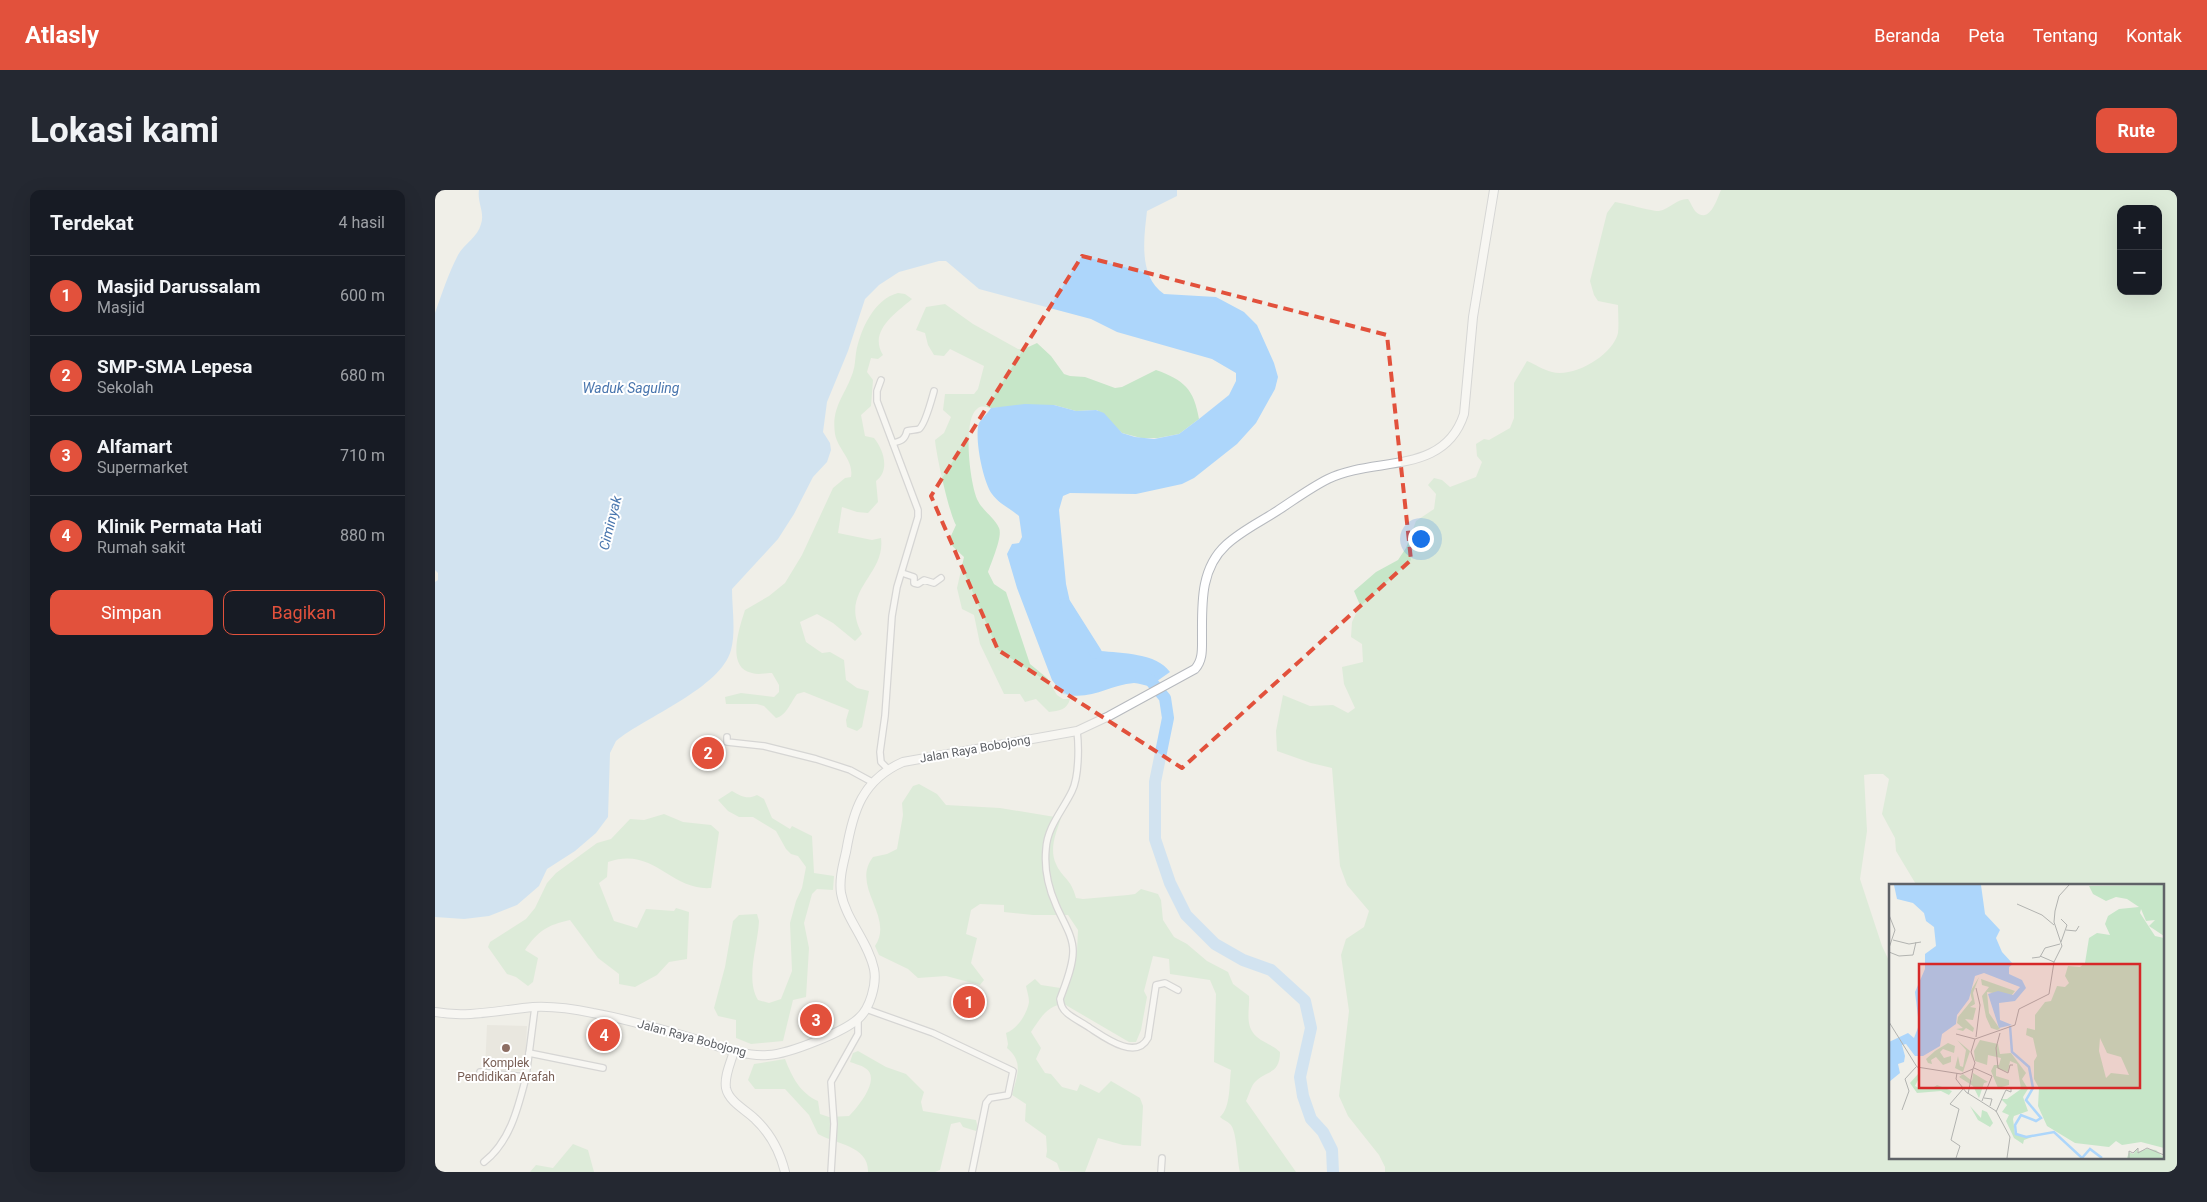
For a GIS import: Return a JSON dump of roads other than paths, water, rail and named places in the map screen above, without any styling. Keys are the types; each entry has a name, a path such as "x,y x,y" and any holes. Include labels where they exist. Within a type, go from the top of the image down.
{"main road":[{"name":"Jalan Raya Bobojong","path":"435,1012 463,1014 535,1007 593,1013 649,1025 734,1051 768,1055 781,1053 819,1040 858,1018 866,1009 873,990 874,970 866,944 843,901 841,881 856,808 872,782 888,768 914,760 1077,731 1109,716 1184,675 1200,664 1202,652 1202,609 1206,576 1214,559 1225,546 1248,529 1329,479 1353,471 1423,457 1447,442 1460,427 1466,403 1473,317 1494,190"},
{"path":"734,1051 727,1076 727,1091 734,1101 769,1135 782,1160 785,1172"}],"street":[{"path":"881,380 877,391 877,401 919,510 897,587 892,616 885,716 880,752 881,762 888,768"},
{"path":"893,443 905,438 907,431 918,429 921,426 934,391"},
{"path":"902,572 914,577 914,583 919,584 924,580 934,583 941,578"},
{"path":"1077,731 1079,754 1073,788 1046,840 1045,852 1048,886 1068,932 1073,951 1060,1000 1061,1006 1067,1013 1108,1039 1127,1047 1134,1047 1143,1044 1148,1038 1156,985 1165,983 1178,990"},
{"path":"727,737 727,742 764,746 816,758 850,770 872,782"},
{"path":"484,1162 496,1151 514,1120 526,1077 535,1007"},
{"path":"866,1009 933,1033 1013,1071 1008,1095 990,1098 986,1103 972,1172"},
{"path":"831,1172 834,1124 831,1082 858,1034 858,1018"},
{"path":"529,1052 603,1068"},
{"path":"480,1072 526,1077"},
{"path":"1161,1172 1163,1158"}],"water":[{"name":"Waduk Saguling","path":"479,190 1177,190 1177,196 1147,211 1144,244 1146,267 1150,277 1164,294 1216,297 1244,312 1257,325 1274,363 1278,377 1275,389 1256,423 1237,444 1194,478 1182,484 1136,494 1070,493 1063,496 1059,510 1066,584 1077,633 1097,646 1100,651 1138,655 1148,658 1157,661 1170,672 1150,686 1134,683 1125,684 1083,696 1063,694 1052,680 1017,588 1007,554 1012,544 1019,543 1022,537 1019,516 998,501 985,480 979,448 979,423 991,408 1025,404 1054,405 1076,411 1096,410 1104,413 1122,433 1135,437 1154,439 1179,434 1229,395 1236,381 1236,373 1212,359 1117,332 1091,319 979,289 946,261 939,261 899,272 879,285 865,299 848,351 827,402 823,432 830,443 831,450 827,462 813,477 794,514 778,539 732,589 733,635 731,650 724,664 713,677 698,689 616,741 610,753 608,817 596,833 575,851 547,869 539,886 517,905 489,916 464,919 435,917 435,582 438,580 438,573 435,570 435,313 458,255 479,229 482,215"}],"waterway":[{"path":"1065,604 1096,653"},
{"path":"1141,675 1150,680 1165,698 1168,718 1155,782 1155,839 1170,883 1186,915 1215,944 1243,960 1271,970 1305,1001 1311,1028 1300,1077 1303,1096 1311,1119 1323,1132 1332,1150 1333,1172"}],"place":[{"name":"SMP-SMA Lepesa","path":"708,753"},
{"name":"Masjid Darussalam","path":"969,1002"},
{"name":"Alfamart","path":"816,1020"},
{"name":"Klinik Permata Hati","path":"604,1035"},
{"name":"Komplek Pendidikan Arafah","path":"506,1048"}],"water label":[{"name":"Ciminyak","path":"610,523"}]}
